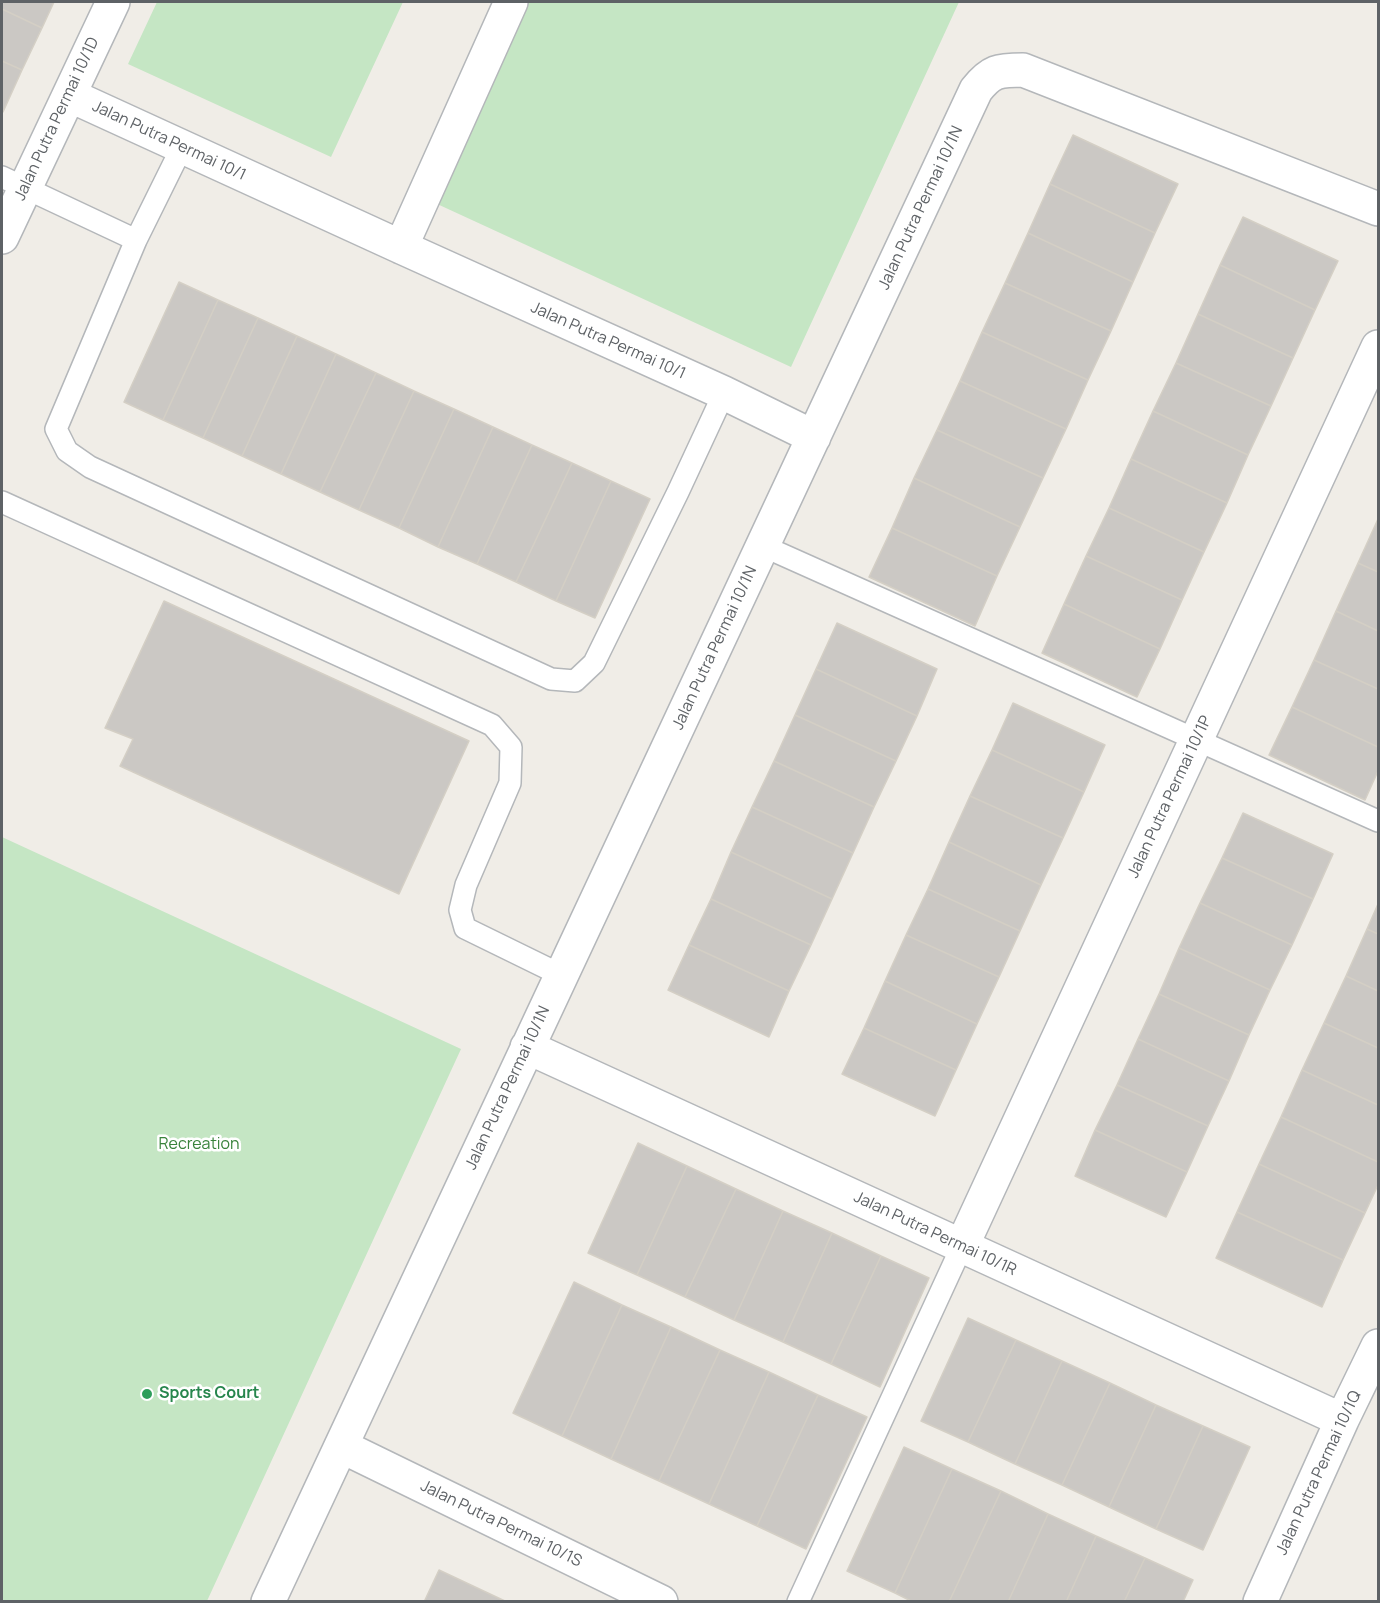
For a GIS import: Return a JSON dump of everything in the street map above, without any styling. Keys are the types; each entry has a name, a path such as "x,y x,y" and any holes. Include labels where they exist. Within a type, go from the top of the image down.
{"street":[{"name":"Jalan Putra Permai 10/1D","path":"2,237 13,182 69,95 113,2"},
{"path":"400,248 511,2"},
{"name":"Jalan Putra Permai 10/1N","path":"267,1602 976,90 987,76 1003,70 1023,70 1378,209"},
{"name":"Jalan Putra Permai 10/1","path":"69,95 400,248 724,393 814,437"},
{"name":"Jalan Putra Permai 10/1P","path":"962,1246 1378,347"},
{"name":"Jalan Putra Permai 10/1R","path":"527,1047 1342,1420"},
{"name":"Jalan Putra Permai 10/1Q","path":"1260,1602 1378,1346"},
{"name":"Jalan Putra Permai 10/1S","path":"341,1446 661,1602"}],"lane":[{"path":"182,147 136,240 56,429 66,451 90,467 551,679 575,681 594,663 724,393"},
{"path":"13,182 136,240"},
{"path":"2,502 492,725 511,747 510,783 466,885 460,910 465,928 561,975"},
{"path":"763,546 1378,820"},
{"path":"798,1602 962,1246"}],"green space":[{"path":"157,2 403,2 331,157 128,64"},
{"path":"528,2 959,2 791,367 435,203"},
{"name":"Recreation","path":"2,837 461,1049 207,1601 2,1601"}],"building":[{"path":"2,2 54,2 42,28 2,9"},
{"path":"2,9 42,28 22,70 2,61"},
{"path":"2,61 22,70 3,112 2,111"},
{"path":"1073,135 1178,184 1155,233 1050,184"},
{"path":"1050,184 1155,233 1133,282 1028,233"},
{"path":"1243,217 1338,261 1315,310 1220,265"},
{"path":"1028,233 1133,282 1111,331 1005,283"},
{"path":"1220,265 1315,310 1293,358 1198,314"},
{"path":"179,282 218,300 163,420 124,402"},
{"path":"1005,283 1111,331 1088,380 982,332"},
{"path":"218,300 258,318 203,438 163,420"},
{"path":"1198,314 1293,358 1271,406 1176,363"},
{"path":"258,318 297,336 242,456 203,438"},
{"path":"982,332 1088,380 1066,429 960,381"},
{"path":"297,336 336,354 281,474 242,456"},
{"path":"336,354 376,373 320,492 281,474"},
{"path":"1176,363 1271,406 1248,455 1153,411"},
{"path":"376,373 414,391 359,510 320,492"},
{"path":"960,381 1066,429 1043,478 937,430"},
{"path":"414,391 454,409 399,528 359,510"},
{"path":"454,409 493,427 438,547 399,528"},
{"path":"1153,411 1248,455 1227,503 1131,459"},
{"path":"493,427 532,445 477,564 438,547"},
{"path":"937,430 1043,478 1020,527 914,478"},
{"path":"532,445 572,463 516,582 477,564"},
{"path":"1131,459 1227,503 1204,552 1109,508"},
{"path":"572,463 611,481 556,601 516,582"},
{"path":"914,478 1020,527 997,576 892,528"},
{"path":"611,481 650,499 595,618 556,601"},
{"path":"1109,508 1204,552 1182,600 1086,556"},
{"path":"1378,519 1378,572 1358,563"},
{"path":"892,528 997,576 975,626 869,577"},
{"path":"1086,556 1182,600 1160,649 1064,604"},
{"path":"1358,563 1378,572 1378,631 1336,611"},
{"path":"164,601 469,741 399,894 120,766 133,739 105,728"},
{"path":"1064,604 1160,649 1137,697 1042,653"},
{"path":"1336,611 1378,631 1378,689 1314,660"},
{"path":"837,623 937,669 917,716 816,669"},
{"path":"1314,660 1378,689 1378,747 1292,707"},
{"path":"816,669 917,716 896,761 795,715"},
{"path":"1013,703 1105,745 1084,792 992,750"},
{"path":"1292,707 1378,747 1378,771 1365,800 1269,755"},
{"path":"795,715 896,761 874,807 774,761"},
{"path":"992,750 1084,792 1063,838 970,796"},
{"path":"774,761 874,807 853,853 752,807"},
{"path":"970,796 1063,838 1041,885 949,842"},
{"path":"752,807 853,853 832,899 731,852"},
{"path":"1243,813 1333,854 1313,899 1222,858"},
{"path":"949,842 1041,885 1020,931 928,889"},
{"path":"731,852 832,899 811,945 711,899"},
{"path":"1222,858 1313,899 1292,945 1200,903"},
{"path":"928,889 1020,931 999,977 906,935"},
{"path":"711,899 811,945 789,991 689,945"},
{"path":"1200,903 1292,945 1270,990 1179,948"},
{"path":"1378,904 1378,934 1367,929"},
{"path":"1367,929 1378,934 1378,991 1346,976"},
{"path":"906,935 999,977 977,1024 885,981"},
{"path":"689,945 789,991 769,1037 668,990"},
{"path":"1179,948 1270,990 1249,1035 1159,994"},
{"path":"1346,976 1378,991 1378,1048 1324,1023"},
{"path":"885,981 977,1024 956,1070 864,1028"},
{"path":"1159,994 1249,1035 1229,1081 1138,1039"},
{"path":"1324,1023 1378,1048 1378,1105 1302,1070"},
{"path":"864,1028 956,1070 935,1116 842,1074"},
{"path":"1138,1039 1229,1081 1208,1126 1117,1085"},
{"path":"1302,1070 1378,1105 1378,1162 1281,1117"},
{"path":"1117,1085 1208,1126 1187,1172 1095,1130"},
{"path":"1281,1117 1378,1162 1378,1185 1365,1213 1259,1164"},
{"path":"1095,1130 1187,1172 1166,1217 1075,1176"},
{"path":"638,1143 687,1166 637,1275 588,1253"},
{"path":"1259,1164 1365,1213 1343,1260 1237,1212"},
{"path":"687,1166 736,1189 685,1297 637,1275"},
{"path":"736,1189 783,1211 734,1320 685,1297"},
{"path":"783,1211 832,1233 783,1342 734,1320"},
{"path":"1237,1212 1343,1260 1322,1307 1216,1258"},
{"path":"832,1233 881,1256 831,1364 783,1342"},
{"path":"881,1256 929,1278 880,1387 831,1364"},
{"path":"574,1282 622,1305 562,1436 513,1413"},
{"path":"622,1305 671,1327 611,1459 562,1436"},
{"path":"968,1318 1016,1340 968,1442 921,1421"},
{"path":"671,1327 720,1350 659,1481 611,1459"},
{"path":"1016,1340 1062,1361 1015,1464 968,1442"},
{"path":"720,1350 769,1372 709,1504 659,1481"},
{"path":"1062,1361 1110,1383 1062,1485 1015,1464"},
{"path":"769,1372 818,1395 757,1526 709,1504"},
{"path":"1110,1383 1156,1405 1109,1507 1062,1485"},
{"path":"818,1395 867,1417 806,1549 757,1526"},
{"path":"1156,1405 1203,1426 1156,1529 1109,1507"},
{"path":"1203,1426 1250,1447 1203,1550 1156,1529"},
{"path":"904,1447 952,1469 895,1593 847,1571"},
{"path":"952,1469 1001,1491 949,1602 913,1602 895,1593"},
{"path":"1001,1491 1048,1514 1008,1602 949,1602"},
{"path":"1048,1514 1096,1536 1066,1602 1008,1602"},
{"path":"1096,1536 1145,1558 1124,1602 1066,1602"},
{"path":"1145,1558 1193,1580 1183,1602 1124,1602"},
{"path":"439,1570 507,1602 424,1602"}],"place":[{"name":"Sports Court","path":"147,1394"}]}
